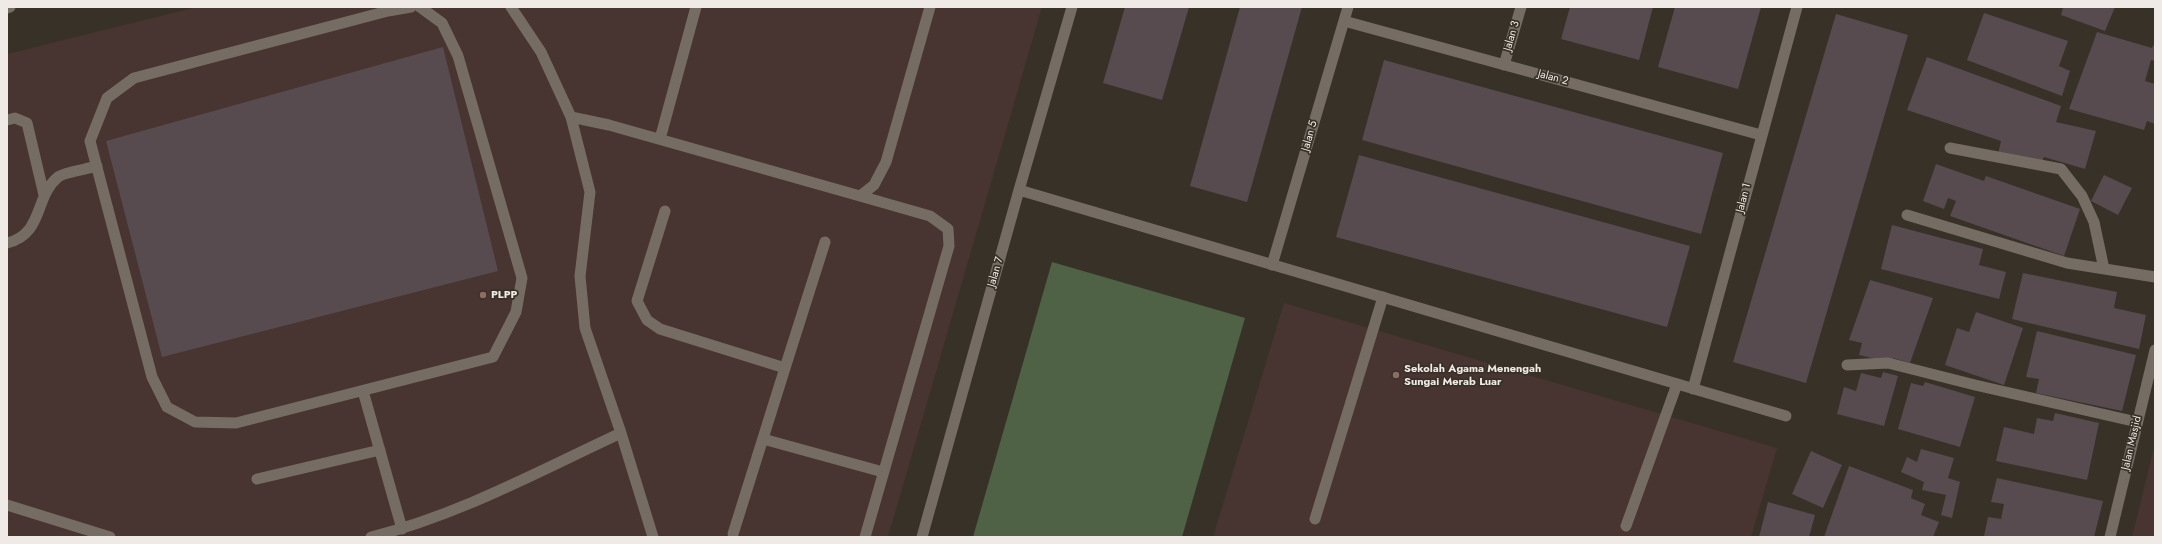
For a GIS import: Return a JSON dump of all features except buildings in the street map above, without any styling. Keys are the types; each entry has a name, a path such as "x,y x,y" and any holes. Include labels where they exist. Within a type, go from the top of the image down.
{"street":[{"path":"411,7 388,11 134,78 107,98 90,141 152,378 167,407 195,422 236,423 492,357 516,312 522,278 458,56 442,23 420,7"},
{"path":"511,7 541,52 571,117 590,192 580,276 585,328 653,537"},
{"path":"660,139 696,7"},
{"path":"860,196 874,185 886,162 930,7"},
{"name":"Jalan 7","path":"922,537 1072,7"},
{"name":"Jalan 5","path":"1272,264 1348,7"},
{"name":"Jalan 3","path":"1504,65 1521,7"},
{"name":"Jalan 1","path":"1694,389 1761,135 1797,7"},
{"name":"Jalan 2","path":"1344,21 1761,135"},
{"path":"571,117 660,139 930,216 948,229 949,246 865,537"},
{"path":"7,120 15,118 28,123 44,196"},
{"path":"1950,148 2061,169 2082,196 2094,222 2104,269"},
{"path":"7,243 15,241 32,228 44,196 58,176 97,166"},
{"path":"1019,190 1786,416"},
{"path":"665,211 637,301 647,320 660,329 784,368"},
{"path":"1907,215 2067,263 2155,277"},
{"path":"734,534 784,368 825,242"},
{"path":"1315,519 1383,297"},
{"name":"Jalan Masjid","path":"2110,537 2155,350"},
{"path":"1847,365 1888,363 1974,385 2137,422"},
{"path":"1626,526 1677,384"},
{"path":"363,391 402,529"},
{"path":"371,537 402,529 460,509 620,433"},
{"path":"763,439 883,472"},
{"path":"257,479 380,450"},
{"path":"7,505 110,537"}],"shaded area":[{"name":"PLPP","path":"197,7 1042,7 888,537 7,537 7,54"},
{"name":"Sekolah Agama Menengah Sungai Merab Luar","path":"1284,303 1777,448 1751,537 1213,537"},
{"path":"2155,443 2155,537 2132,537"}],"green space":[{"path":"1052,262 1245,318 1182,537 973,537"}],"place":[{"name":"PLPP","path":"483,295"},
{"name":"Sekolah Agama Menengah Sungai Merab Luar","path":"1396,375"}]}
